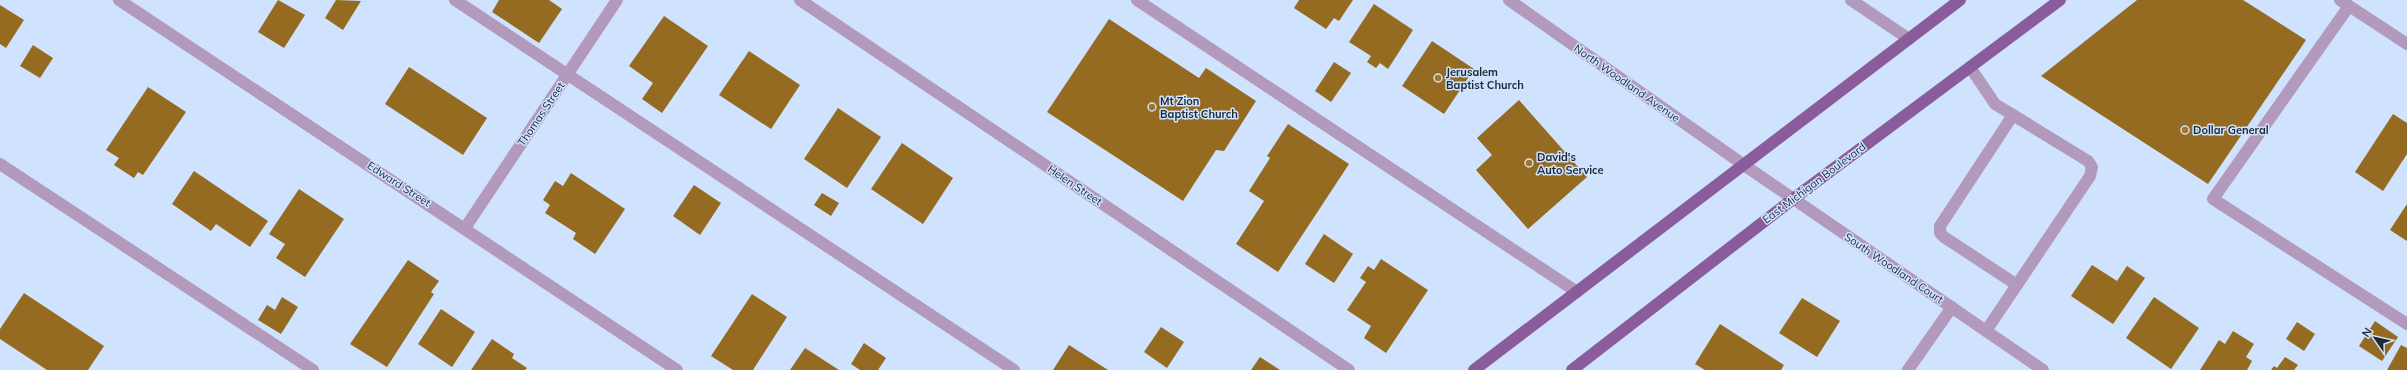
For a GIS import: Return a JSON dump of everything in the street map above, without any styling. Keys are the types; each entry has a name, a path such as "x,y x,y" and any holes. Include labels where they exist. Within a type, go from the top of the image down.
{"main road":[{"path":"1474,370 1960,0"},
{"name":"East Michigan Boulevard","path":"1572,370 1793,199 2060,0"}],"street":[{"name":"Edward Street","path":"119,0 677,370"},
{"path":"456,0 1014,370"},
{"name":"Thomas Street","path":"465,228 617,0"},
{"name":"Helen Street","path":"800,0 1349,370"},
{"path":"1137,0 1577,292"},
{"name":"North Woodland Avenue","path":"1509,0 1744,165"},
{"path":"1851,0 1909,39"},
{"path":"2407,44 2344,3 2213,199 2407,324"},
{"path":"1970,68 1995,104 2088,161 2092,167 2090,176 1986,331"},
{"path":"2013,115 1940,226 1940,233 1944,238 2017,285"},
{"path":"0,164 314,370"},
{"name":"South Woodland Court","path":"1744,165 2043,370"},
{"path":"1908,370 1952,307"}],"building":[{"path":"278,0 305,15 284,48 258,32"},
{"path":"336,0 361,1 343,30 325,18"},
{"path":"499,0 549,0 562,9 539,43 492,12"},
{"path":"1299,0 1353,0 1339,21 1334,18 1326,29 1294,8"},
{"name":"Dollar General","path":"2137,0 2243,0 2306,40 2208,184 2041,76"},
{"path":"1374,4 1413,30 1388,69 1380,63 1376,68 1367,62 1371,56 1349,42"},
{"path":"0,5 24,20 6,48 0,44"},
{"path":"664,16 708,46 662,113 642,99 653,83 629,66"},
{"name":"Mt Zion Baptist Church","path":"1109,19 1199,78 1206,68 1256,101 1224,151 1216,150 1183,201 1047,112"},
{"name":"Jerusalem Baptist Church","path":"1432,41 1474,69 1444,114 1402,86"},
{"path":"33,45 53,58 40,78 20,66"},
{"path":"749,51 800,85 771,129 719,95"},
{"path":"1334,62 1351,73 1331,102 1315,91"},
{"path":"409,67 487,118 463,155 385,104"},
{"path":"148,87 186,112 143,175 138,172 134,178 114,165 119,158 106,150"},
{"name":"David's Auto Service","path":"1519,100 1587,177 1528,229 1476,170 1492,155 1477,138"},
{"path":"838,108 881,137 847,188 804,159"},
{"path":"2393,114 2407,123 2407,154 2383,191 2355,172"},
{"path":"1288,124 1349,164 1278,272 1236,244 1264,201 1249,191 1270,158 1267,156"},
{"path":"902,143 953,178 923,224 871,189"},
{"path":"194,171 268,221 250,247 216,224 211,231 172,204"},
{"path":"571,173 625,209 595,254 573,239 576,233 545,213 550,205 543,200 555,181 563,186"},
{"path":"694,185 721,203 700,235 673,216"},
{"path":"299,189 344,219 305,277 276,258 285,244 269,234"},
{"path":"822,193 839,203 831,216 814,205"},
{"path":"2407,204 2407,241 2390,230"},
{"path":"1324,234 1353,254 1334,283 1305,264"},
{"path":"1381,259 1428,290 1386,353 1364,338 1371,326 1347,310 1366,282 1360,278 1368,266 1374,270"},
{"path":"408,260 439,281 431,292 434,294 387,367 350,344"},
{"path":"2092,265 2117,281 2127,266 2145,278 2113,324 2071,296"},
{"path":"24,293 104,346 88,370 47,370 0,339 0,329"},
{"path":"752,294 787,317 753,370 733,370 711,356"},
{"path":"282,297 298,307 281,334 258,320 267,305 275,310"},
{"path":"2154,297 2199,328 2171,369 2126,338"},
{"path":"1802,298 1840,321 1817,357 1779,333"},
{"path":"441,309 475,332 452,367 418,344"},
{"path":"2375,321 2398,337 2382,361 2359,346"},
{"path":"2297,322 2315,334 2304,351 2286,339"},
{"path":"1720,324 1784,365 1781,370 1705,370 1695,364"},
{"path":"1161,327 1184,342 1167,368 1144,352"},
{"path":"2233,331 2254,344 2246,357 2252,361 2247,370 2200,370 2219,340 2225,344"},
{"path":"492,339 514,354 512,358 527,368 525,370 471,370"},
{"path":"864,343 886,358 878,370 860,370 851,364"},
{"path":"1069,345 1108,370 1053,370"},
{"path":"2401,345 2407,348 2407,370 2387,370"},
{"path":"805,348 839,370 790,370"},
{"path":"1260,357 1280,370 1251,370"},
{"path":"2285,357 2298,365 2294,370 2271,370 2274,366 2277,368"}],"place":[{"name":"Jerusalem Baptist Church","path":"1438,78"},
{"name":"Mt Zion Baptist Church","path":"1152,107"},
{"name":"Dollar General","path":"2185,130"},
{"name":"David's Auto Service","path":"1529,163"}]}
